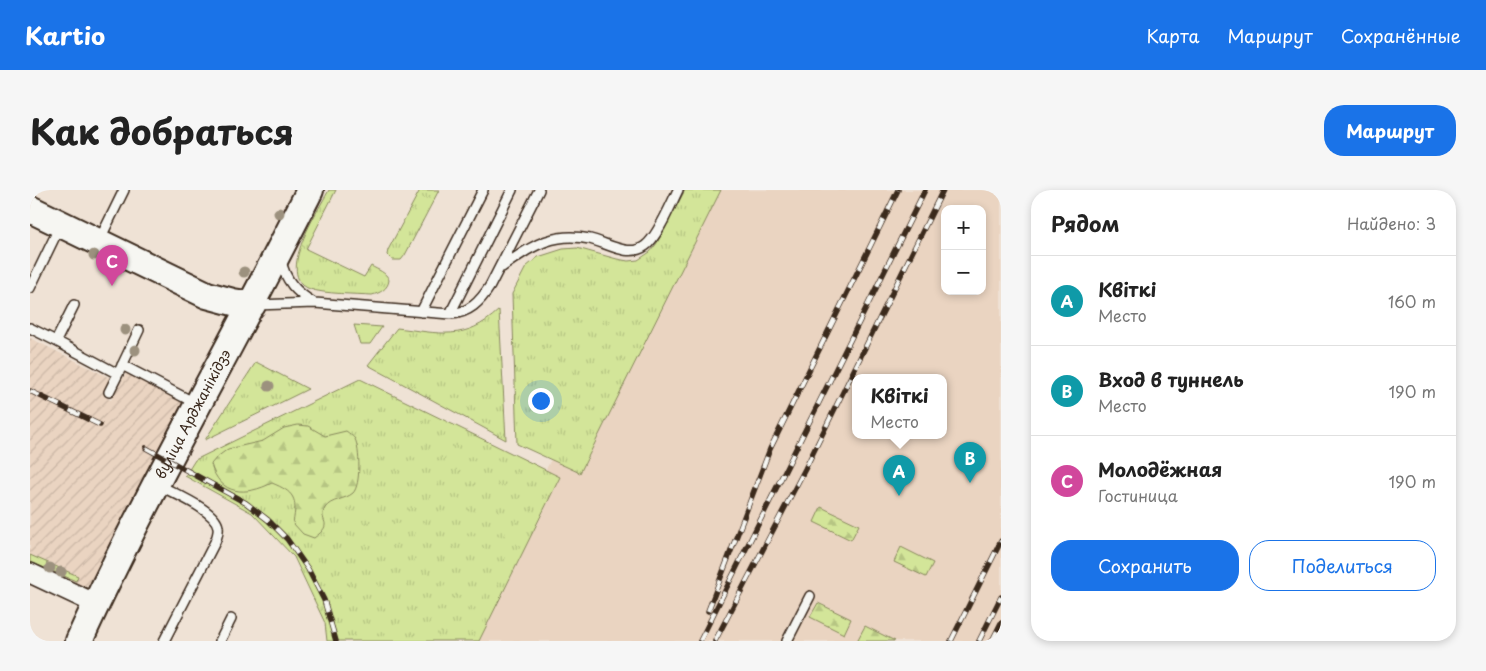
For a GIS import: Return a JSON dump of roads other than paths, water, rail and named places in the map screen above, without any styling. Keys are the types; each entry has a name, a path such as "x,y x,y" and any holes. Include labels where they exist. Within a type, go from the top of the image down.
{"main road":[{"name":"вуліца Арджанікідзэ","path":"79,641 157,484 252,305 310,190"},
{"path":"30,209 207,295 252,305"}],"street":[{"path":"30,573 96,604"}],"lane":[{"path":"99,242 124,190"},
{"path":"421,312 483,190"},
{"path":"450,314 512,190"},
{"path":"252,305 315,303 450,314 462,312 477,304 484,296 539,190"},
{"path":"499,268 530,248 559,238 588,239 628,251 642,248 653,238 678,190"},
{"path":"30,288 61,224"},
{"path":"280,250 283,270 287,278 299,293 315,303"},
{"path":"56,341 74,305"},
{"path":"30,328 199,405"},
{"path":"110,392 139,330"},
{"path":"157,484 208,511 217,521 219,528 215,542 164,641"},
{"path":"787,641 810,596"},
{"path":"220,641 231,619"}],"railway":[{"path":"708,611 770,449 898,190"},
{"path":"700,641 925,190"},
{"path":"715,641 805,469 943,190"},
{"path":"30,391 100,425"},
{"path":"146,448 246,503 268,520 287,539 308,569 324,600 336,641"},
{"path":"951,641 1001,541"},
{"path":"979,641 1001,597"},
{"path":"992,641 1001,623"}],"place":[{"name":"Молодёжная","path":"112,286"},
{"name":"Вход в туннель","path":"970,483"},
{"name":"Квіткі","path":"899,496"}]}
